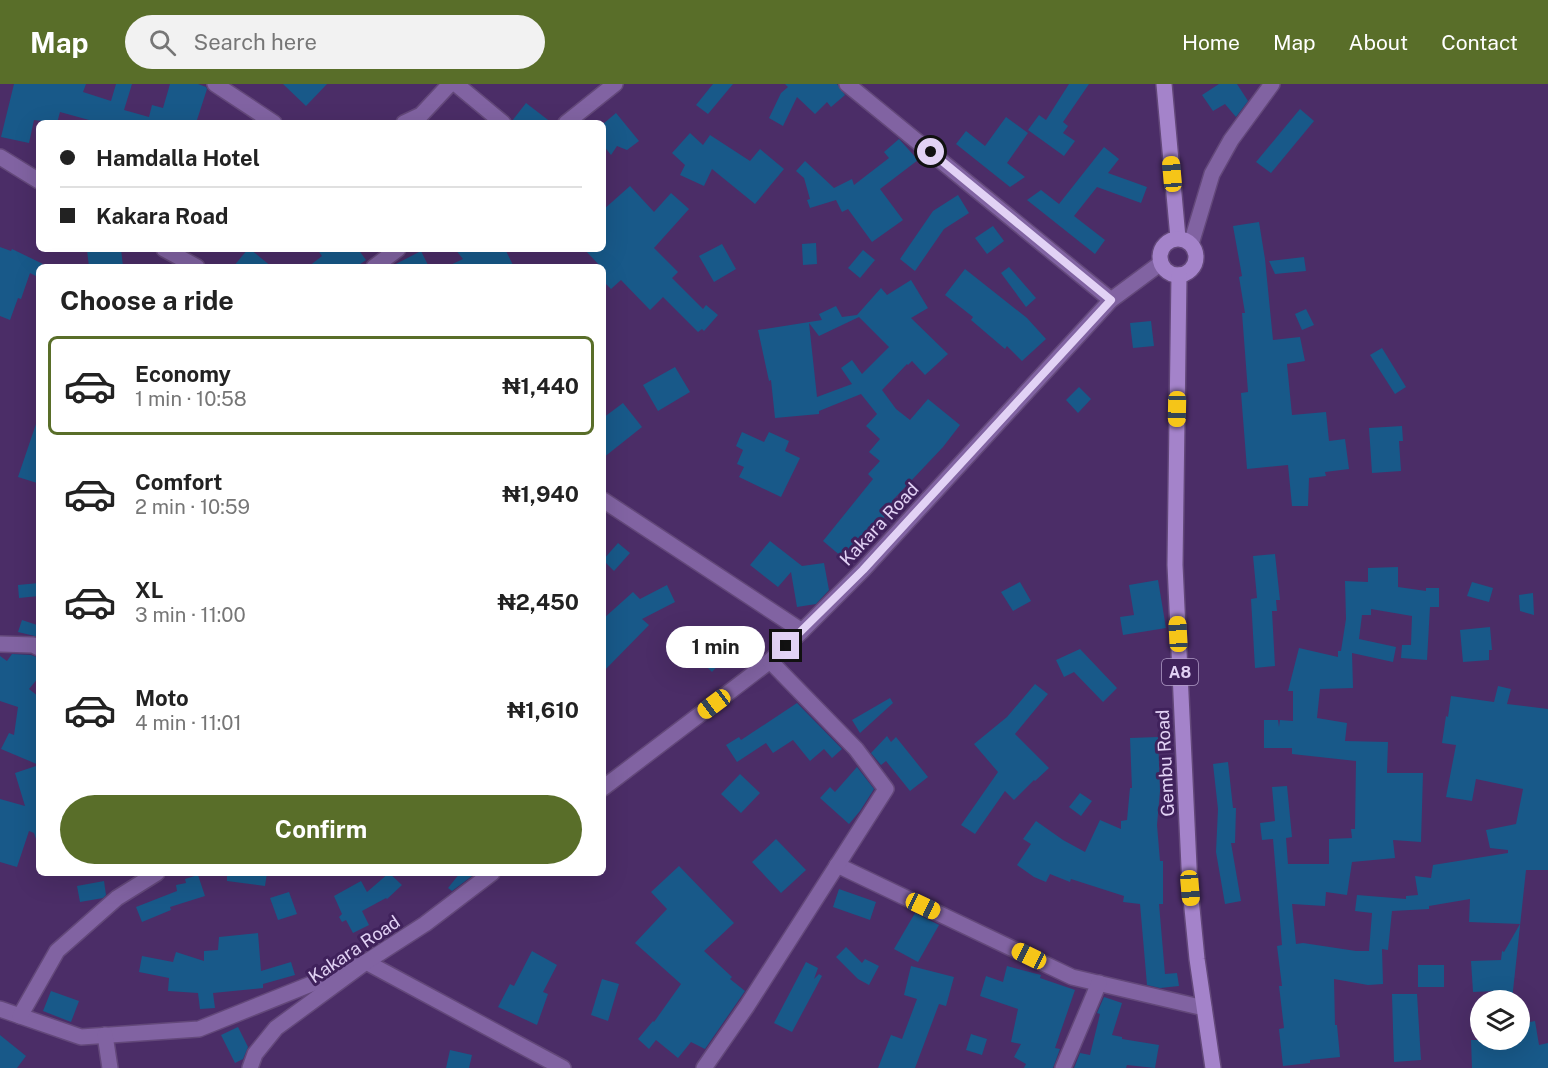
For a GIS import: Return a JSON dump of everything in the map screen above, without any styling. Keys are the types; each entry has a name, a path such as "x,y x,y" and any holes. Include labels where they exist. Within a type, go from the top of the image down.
{"main road":[{"path":"1167,85 1184,241"},
{"path":"1184,241 1195,249 1196,263 1192,269 1179,275 1168,272 1160,258 1163,246 1167,242 1184,241"},
{"name":"Gembu Road","path":"1179,275 1175,565 1190,888 1197,959 1214,1068"}],"street":[{"path":"215,84 269,120"},
{"path":"410,120 421,115 450,84"},
{"path":"456,84 499,120"},
{"path":"570,120 615,84"},
{"path":"847,84 1111,300"},
{"path":"1184,241 1212,174 1231,140 1272,84"},
{"path":"0,157 36,179"},
{"path":"170,252 192,264"},
{"path":"378,264 394,252"},
{"name":"Kakara Road","path":"606,786 770,661 802,631 863,570 1111,300 1161,263"},
{"path":"606,502 802,631"},
{"path":"0,644 36,646"},
{"path":"704,1068 747,1006 886,789 856,749 770,661"},
{"path":"837,865 1072,976 1204,1008"},
{"path":"20,1016 57,951 117,898 152,876"},
{"name":"Kakara Road","path":"250,1068 255,1054 276,1028 366,962 425,924 488,876"},
{"path":"0,1009 81,1037 199,1029 366,962 563,1068"},
{"path":"1063,1068 1099,983"},
{"path":"105,1035 110,1068"}],"building":[{"path":"14,84 86,84 83,92 111,101 116,84 132,84 124,110 149,117 152,105 163,108 170,84 198,84 207,89 197,120 89,120 60,112 58,120 34,120 29,143 1,137"},
{"path":"283,84 327,84 306,106"},
{"path":"713,84 733,84 708,114 696,105"},
{"path":"785,84 837,84 845,95 831,107 827,102 815,114 797,97 783,126 769,118 781,93 788,87"},
{"path":"1069,84 1089,84 1063,122 1068,126 1063,133 1075,141 1064,156 1028,130 1039,115 1046,120"},
{"path":"1219,84 1237,84 1248,101 1236,117 1225,104 1213,111 1202,95"},
{"path":"526,103 548,120 513,120"},
{"path":"1300,109 1314,121 1271,173 1256,162"},
{"path":"616,113 639,141 627,150 617,146 611,155 606,149 606,121"},
{"path":"1006,117 1028,133 1007,163 1025,177 1010,187 956,144 966,131 985,146"},
{"path":"690,133 703,145 710,135 750,161 760,149 784,169 755,204 712,169 704,186 680,175 685,165 672,153"},
{"path":"899,139 918,160 880,189 903,220 872,242 848,209 842,212 836,200 810,208 804,178 796,171 805,161 834,188 852,179 854,185 889,158 884,152"},
{"path":"1104,147 1119,159 1108,173 1147,187 1141,203 1097,187 1074,216 1105,240 1095,254 1027,200 1041,190 1059,204"},
{"path":"630,186 654,212 671,193 689,209 654,248 678,272 672,278 703,309 706,305 718,315 704,331 702,329 698,332 663,297 650,310 621,280 611,289 606,284 606,264 598,264 587,252 606,252 606,207"},
{"path":"958,195 969,213 944,229 915,271 900,259 933,211"},
{"path":"1259,222 1273,340 1300,337 1305,361 1287,364 1292,415 1326,412 1329,441 1345,439 1349,469 1325,472 1326,476 1309,478 1308,506 1292,506 1288,465 1247,469 1241,393 1248,392 1242,313 1245,313 1239,277 1242,276 1233,226"},
{"path":"993,226 1004,241 987,254 975,238"},
{"path":"816,243 817,264 803,265 802,244"},
{"path":"722,244 736,269 714,282 699,256"},
{"path":"0,247 11,251 12,249 43,264 36,264 36,276 30,273 21,299 18,298 10,320 0,316"},
{"path":"863,250 875,260 860,278 848,268"},
{"path":"87,252 121,252 123,264 89,264"},
{"path":"246,252 254,252 268,264 236,264"},
{"path":"319,252 360,252 366,260 360,264 312,264 322,256"},
{"path":"422,252 428,264 396,264"},
{"path":"457,252 506,252 512,264 452,264 463,259"},
{"path":"1304,257 1306,271 1275,274 1269,261"},
{"path":"1009,267 1036,298 1026,307 1001,273"},
{"path":"965,269 1027,318 1046,339 1022,361 1007,346 1005,349 971,320 973,317 945,295"},
{"path":"911,280 928,308 911,318 948,354 925,375 912,361 882,390 896,409 910,420 928,399 960,425 943,447 892,501 895,504 848,562 823,541 873,479 868,474 880,461 869,452 880,439 866,426 877,414 861,394 819,411 819,414 775,418 771,380 769,381 758,330 822,320 819,314 836,306 842,317 857,315 881,288 887,295","holes":["859,317 889,347 862,374 852,360 841,368 852,384 817,397 809,323 819,336"]},
{"path":"1306,309 1314,325 1302,330 1295,314"},
{"path":"1151,321 1154,346 1133,348 1130,323"},
{"path":"1382,348 1406,387 1395,394 1370,355"},
{"path":"675,367 690,392 658,411 643,385"},
{"path":"1079,387 1091,399 1078,413 1066,400"},
{"path":"623,403 642,427 606,456 606,416"},
{"path":"36,424 36,483 18,477"},
{"path":"1402,426 1403,441 1399,441 1401,471 1372,473 1369,428"},
{"path":"742,432 764,442 769,432 789,441 785,451 800,458 781,497 739,477 744,467 737,464 743,450 736,446"},
{"path":"770,541 802,566 824,563 829,590 816,604 797,607 791,572 778,587 750,565"},
{"path":"618,543 630,553 614,571 606,563 606,557"},
{"path":"1275,554 1280,600 1276,600 1277,611 1272,611 1275,666 1255,668 1251,599 1257,598 1253,556"},
{"path":"1398,567 1398,587 1426,591 1426,588 1439,588 1439,607 1430,607 1427,660 1401,658 1402,645 1411,645 1412,616 1371,609 1371,615 1362,615 1359,639 1396,647 1393,662 1352,653 1353,688 1320,689 1317,718 1347,723 1345,741 1388,742 1387,773 1423,773 1421,842 1393,840 1395,858 1352,862 1347,895 1326,892 1325,906 1292,904 1296,944 1369,951 1372,913 1355,911 1357,895 1406,899 1406,896 1418,895 1415,876 1431,878 1433,865 1508,853 1508,850 1490,848 1486,830 1516,824 1523,789 1476,779 1472,801 1446,797 1456,745 1442,743 1451,696 1494,702 1498,686 1511,689 1507,704 1548,709 1548,870 1526,870 1513,990 1473,990 1471,961 1501,960 1502,951 1504,952 1520,924 1469,922 1470,899 1429,906 1429,909 1392,911 1388,950 1382,949 1383,984 1368,985 1334,979 1335,1025 1337,1025 1340,1057 1283,1066 1279,1029 1284,1028 1279,986 1282,986 1277,946 1282,945 1273,839 1262,840 1260,823 1275,821 1272,787 1287,786 1292,837 1286,838 1288,864 1329,864 1329,839 1352,838 1351,829 1355,829 1356,761 1292,754 1292,748 1264,748 1264,720 1278,720 1279,727 1280,720 1293,721 1293,691 1288,691 1299,648 1338,657 1338,651 1341,651 1346,619 1345,581 1368,582 1368,568"},
{"path":"1158,580 1166,628 1123,635 1120,617 1134,615 1129,585"},
{"path":"1020,582 1031,601 1013,611 1001,592"},
{"path":"1472,582 1493,588 1489,602 1467,596"},
{"path":"36,583 36,596 19,598 18,585"},
{"path":"667,585 675,602 642,619 649,625 606,669 606,616 633,592 640,599"},
{"path":"1533,593 1534,615 1520,611 1519,595"},
{"path":"22,620 36,625 36,636 18,632"},
{"path":"1490,627 1492,650 1489,650 1489,660 1463,662 1460,630"},
{"path":"688,631 721,662 712,672 679,640"},
{"path":"1080,649 1117,688 1103,702 1074,672 1064,677 1056,660"},
{"path":"12,654 36,657 36,681 29,689 36,695 36,764 1,749 9,733 14,735 18,707 0,701 0,656 7,661"},
{"path":"1035,684 1048,694 1015,734 1049,768 1014,800 1005,791 975,834 961,825 998,772 974,744 1007,717"},
{"path":"890,698 893,703 860,733 852,720"},
{"path":"797,703 842,749 832,758 824,749 810,761 793,740 773,753 766,743 737,762 726,745 739,737 741,740"},
{"path":"887,736 891,742 896,737 928,777 910,791 886,761 881,765 871,753"},
{"path":"1158,737 1160,791 1157,825 1160,861 1163,861 1163,904 1159,904 1165,974 1177,973 1179,986 1160,988 1147,985 1140,904 1123,902 1124,896 1071,879 1070,882 1050,874 1046,882 1017,865 1031,844 1023,839 1036,821 1085,852 1100,820 1121,829 1121,821 1127,820 1130,788 1132,788 1130,738"},
{"path":"1228,762 1233,808 1236,808 1235,843 1231,843 1241,901 1225,904 1216,852 1218,809 1213,764"},
{"path":"36,766 36,839 34,833 29,831 17,867 0,862 0,799 25,806 15,773"},
{"path":"857,767 874,789 849,824 820,798 830,787 835,792"},
{"path":"740,774 760,793 741,813 721,794"},
{"path":"1080,793 1092,801 1081,816 1069,807"},
{"path":"776,839 806,870 781,893 752,862"},
{"path":"679,866 734,923 704,951 732,977 730,979 745,991 705,1049 691,1042 678,1058 656,1040 649,1049 638,1039 654,1022 681,984 635,943 667,909 651,892"},
{"path":"198,876 205,896 170,907 171,910 142,922 136,907 177,891 176,885 186,883 185,879"},
{"path":"227,876 267,876 265,886 227,881"},
{"path":"386,876 392,876 402,885 387,899 362,911 369,925 353,933 346,920 342,922 339,917 342,914 334,896 361,881 367,892"},
{"path":"458,876 472,876 452,891 448,888"},
{"path":"104,881 106,895 103,898 80,902 77,886"},
{"path":"839,889 876,902 870,920 833,907"},
{"path":"289,892 297,914 278,920 270,898"},
{"path":"915,913 939,925 918,962 894,949"},
{"path":"258,933 261,971 291,962 295,975 263,984 263,988 213,993 215,1008 200,1009 198,993 168,991 169,978 139,972 142,956 173,962 176,952 204,961 204,951 218,950 219,937"},
{"path":"846,947 862,963 865,959 879,966 869,985 858,979 836,957"},
{"path":"532,951 557,965 543,992 548,994 537,1025 498,1007 510,984 514,986"},
{"path":"806,962 818,968 814,979 819,974 822,976 792,1032 774,1023"},
{"path":"1418,965 1444,965 1444,987 1418,987"},
{"path":"911,966 954,977 946,1006 939,1004 915,1068 878,1068 891,1035 902,1039 917,999 904,995"},
{"path":"1007,966 1041,975 1040,978 1075,990 1055,1048 1060,1049 1053,1068 1024,1068 1026,1064 1014,1057 1021,1044 1011,1042 1018,1009 980,996 986,976 1003,982"},
{"path":"602,979 619,984 608,1021 591,1015"},
{"path":"51,991 79,1001 71,1022 43,1011"},
{"path":"1392,994 1417,994 1421,1060 1394,1062"},
{"path":"1104,997 1122,1003 1112,1035 1122,1037 1122,1039 1159,1045 1155,1068 1127,1065 1126,1068 1074,1068 1080,1053 1090,1055 1100,1014 1097,1013"},
{"path":"1535,1021 1539,1045 1548,1043 1548,1068 1472,1068 1471,1050 1530,1050 1530,1022"},
{"path":"238,1027 248,1047 243,1059 235,1063 221,1035"},
{"path":"971,1034 987,1039 982,1055 966,1050"},
{"path":"0,1035 26,1056 17,1068 0,1068"},
{"path":"450,1050 472,1055 469,1068 446,1068"}],"route":[{"path":"786,646 863,570 1111,300 931,152"}]}
